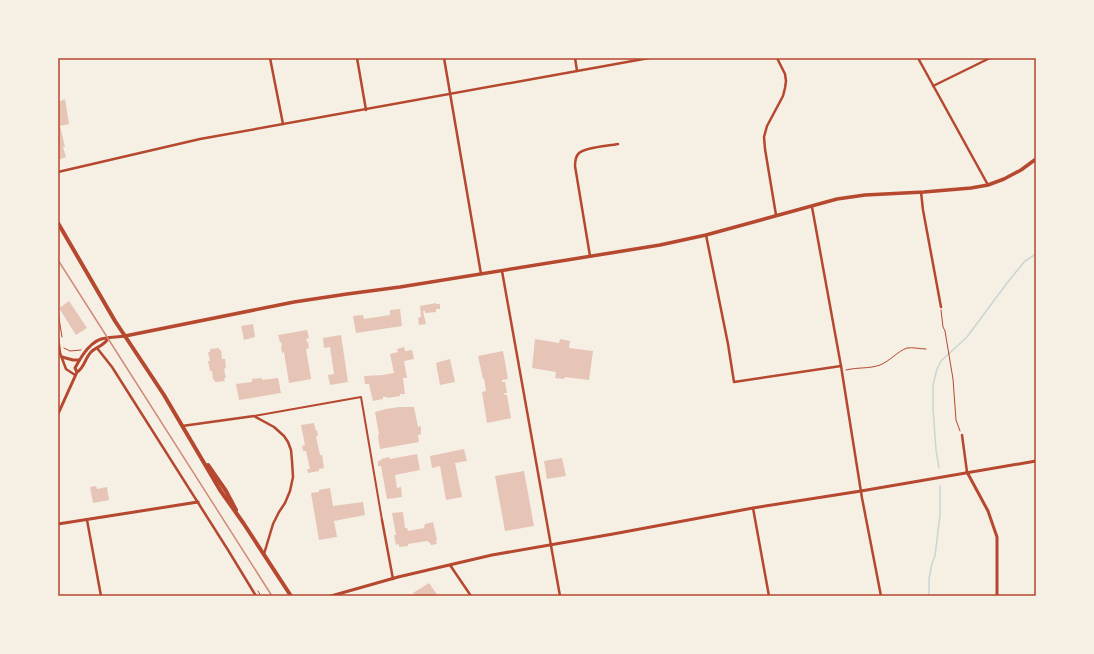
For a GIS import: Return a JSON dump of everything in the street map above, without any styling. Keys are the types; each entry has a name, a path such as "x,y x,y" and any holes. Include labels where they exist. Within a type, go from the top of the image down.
{"main road":[{"path":"125,336 294,302 400,287 660,245 706,235 837,199 865,195 971,188 988,185 1021,170 1036,159"},
{"path":"58,223 115,321 164,395 194,447 226,490 244,524 291,596"}],"street":[{"path":"270,58 283,124"},
{"path":"357,58 366,110"},
{"path":"444,58 481,274"},
{"path":"575,58 577,71"},
{"path":"58,172 200,139 649,58"},
{"path":"776,215 764,137 767,126 786,88 786,74 777,58"},
{"path":"918,58 988,185"},
{"path":"933,86 990,58"},
{"path":"590,256 575,166 576,160 578,154 585,150 618,144"},
{"path":"921,192 941,307"},
{"path":"812,207 861,491 881,596"},
{"path":"706,235 728,344 734,382 840,366"},
{"path":"502,271 560,596"},
{"path":"76,374 75,368 80,360 87,349 96,342 105,338 125,336"},
{"path":"58,338 59,353 66,369 76,374"},
{"path":"58,414 76,374 80,371 87,357 91,352 107,342 108,338"},
{"path":"97,348 112,367 256,596"},
{"path":"62,357 80,360"},
{"path":"182,426 254,416 361,397 392,579"},
{"path":"254,416 274,427 284,436 288,442 292,461 290,491 273,524 264,554"},
{"path":"962,435 966,472 988,511 997,537 998,596"},
{"path":"331,596 392,579 492,555 753,508 1036,461"},
{"path":"58,524 198,502"},
{"path":"753,508 769,596"},
{"path":"87,520 101,596"},
{"path":"450,565 471,596"}],"path":[{"path":"941,307 943,327 945,331 953,380 956,420 960,432"},
{"path":"58,312 63,341"},
{"path":"64,349 70,351 82,350"},
{"path":"846,370 857,367 869,368 882,364 906,349 926,349"}],"building":[{"path":"65,99 69,124 60,126 66,157 58,160 58,102"},
{"path":"69,301 87,328 76,335 59,308"},
{"path":"436,303 440,304 440,309 436,309 436,312 425,313 425,311 423,311 426,324 419,325 418,318 421,317 420,306"},
{"path":"400,309 402,326 356,333 353,316 363,315 364,319 390,315 390,310"},
{"path":"253,324 255,337 244,340 241,326"},
{"path":"307,330 309,338 306,339 309,348 306,349 311,379 289,383 284,352 282,353 282,346 278,335"},
{"path":"341,335 348,382 330,385 328,375 334,374 330,347 324,348 323,338"},
{"path":"535,339 559,343 560,339 570,341 569,348 593,351 589,380 565,377 564,379 555,378 556,372 532,368"},
{"path":"404,347 405,351 412,350 414,359 404,361 407,378 403,378 405,394 387,398 383,397 383,399 373,401 369,384 365,384 364,376 394,373 390,354 398,352 397,349"},
{"path":"219,348 219,350 221,350 222,359 225,359 226,368 224,369 226,378 224,378 225,381 215,382 214,379 213,380 212,371 210,371 208,352 210,352 210,349"},
{"path":"503,351 508,379 502,380 502,382 505,382 507,393 504,393 507,395 511,418 487,423 482,392 486,391 478,356"},
{"path":"450,359 455,382 440,385 436,363"},
{"path":"262,378 262,380 278,378 281,393 239,400 236,384 252,382 252,379"},
{"path":"399,407 414,407 418,427 421,426 421,434 418,435 419,442 380,449 375,412"},
{"path":"314,423 316,431 317,430 318,436 316,436 320,455 322,455 324,468 319,469 319,471 308,473 307,469 310,469 306,451 303,451 302,446 305,445 301,425"},
{"path":"464,449 467,461 455,463 462,497 446,500 440,466 432,468 430,456"},
{"path":"417,454 420,470 395,475 397,488 401,487 402,497 387,499 381,466 378,466 378,461 389,457 390,459"},
{"path":"562,458 566,476 547,479 544,461"},
{"path":"524,471 534,526 505,531 495,476"},
{"path":"96,486 97,489 107,487 109,500 93,503 90,487"},
{"path":"330,488 333,506 363,502 365,515 334,521 337,537 319,540 311,493"},
{"path":"403,512 405,528 407,528 408,531 424,528 425,524 433,522 437,544 431,545 427,541 408,544 408,546 399,547 399,544 396,545 394,535 396,535 392,513"},
{"path":"429,583 438,596 415,596 413,593"}],"waterway":[{"path":"939,468 933,409 933,385 937,369 941,361 967,337 1025,261 1036,254"},
{"path":"929,596 929,579 935,556 940,515 940,486"}],"railway":[{"path":"58,260 272,596"}]}
